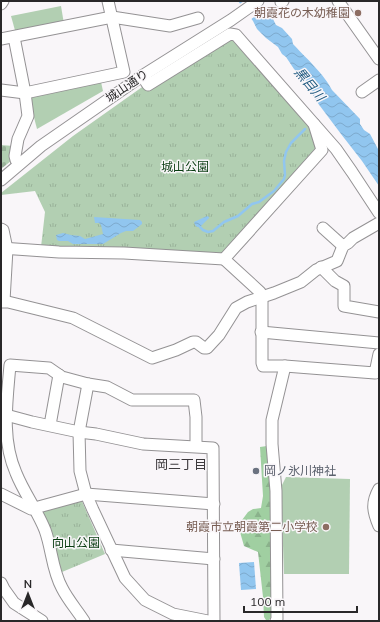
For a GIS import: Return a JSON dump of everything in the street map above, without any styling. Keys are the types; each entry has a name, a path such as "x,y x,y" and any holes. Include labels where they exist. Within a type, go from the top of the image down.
{"street":[{"path":"1,90 25,93 124,72 108,1"},
{"name":"城山通り","path":"1,180 41,146 142,76 231,20 258,1"},
{"path":"338,1 379,59"},
{"path":"1,39 112,17 170,26 198,18"},
{"path":"142,76 148,85 230,34 236,35 336,149 379,213"},
{"path":"14,37 28,116 18,139 15,156 19,164"},
{"path":"362,92 379,80"},
{"path":"224,259 322,150 314,124"},
{"path":"1,229 3,230 4,249 3,302 74,318 152,358 176,350 193,342 207,348 219,335 236,308 262,296 274,293 301,282 321,267 336,261 343,246 353,238 379,223"},
{"path":"323,228 343,246"},
{"path":"4,249 124,253 224,259 260,292 262,296 261,332 263,366 285,366 375,373 379,354"},
{"path":"321,267 335,282 344,286 344,306 379,312"},
{"path":"261,332 379,343"},
{"path":"84,621 62,588 40,518 16,474 10,459 6,415 10,365 49,368 62,377 107,387 132,400 194,400 196,417 196,446"},
{"path":"276,621 276,490 272,444 272,420 285,366"},
{"path":"50,426 59,375"},
{"path":"88,384 79,432 80,471 86,494 125,578 145,600 181,619 208,621"},
{"path":"6,415 50,426 143,444 214,448 214,621"},
{"path":"379,489 375,495 373,503 373,510 379,526"},
{"path":"1,494 31,509 86,494 214,504"},
{"path":"111,550 214,559"},
{"path":"1,583 14,603 42,621"}],"green space":[{"path":"61,6 64,24 16,34 11,16"},
{"name":"城山公園","path":"230,36 305,119 318,149 222,257 41,247 45,212 35,191 1,195 1,193 73,136 145,85"},
{"path":"101,82 103,91 37,129 29,98"},
{"path":"1,145 13,146 11,161 1,169"},
{"path":"267,446 270,450 272,489 272,616 269,620 266,620 264,617 258,552 244,546 239,524 248,512 253,509 261,508 263,496 260,447"},
{"path":"286,477 350,479 349,574 284,574 281,487"},
{"name":"向山公園","path":"81,499 105,554 62,572 46,520 41,512 42,510"}],"water":[{"name":"黒目川","path":"238,1 256,1 273,19 276,25 282,28 292,39 293,44 319,72 332,90 360,119 360,124 364,130 370,134 379,149 379,186 314,98 306,81 294,69 278,47 257,29"},
{"path":"207,216 209,218 200,227 195,225 194,222"},
{"path":"94,217 140,220 142,224 133,231 121,233 103,244 73,244 68,241 57,240 56,235 63,233 80,236 85,239 103,234 101,225 99,223 95,223"},
{"path":"254,562 256,589 241,590 239,563"}],"pier":[{"path":"244,1 259,1 266,8 250,20 238,5"}],"waterway":[{"path":"200,227 208,232 213,231 224,222 238,216 252,204 259,202 274,191 284,179 284,161 286,152 291,143 305,129"}],"place":[{"name":"朝霞花の木幼稚園","path":"358,13"},
{"name":"岡ノ氷川神社","path":"256,471"},
{"name":"朝霞市立朝霞第二小学校","path":"326,527"}],"district":[{"name":"岡三丁目","path":"181,464"}]}
